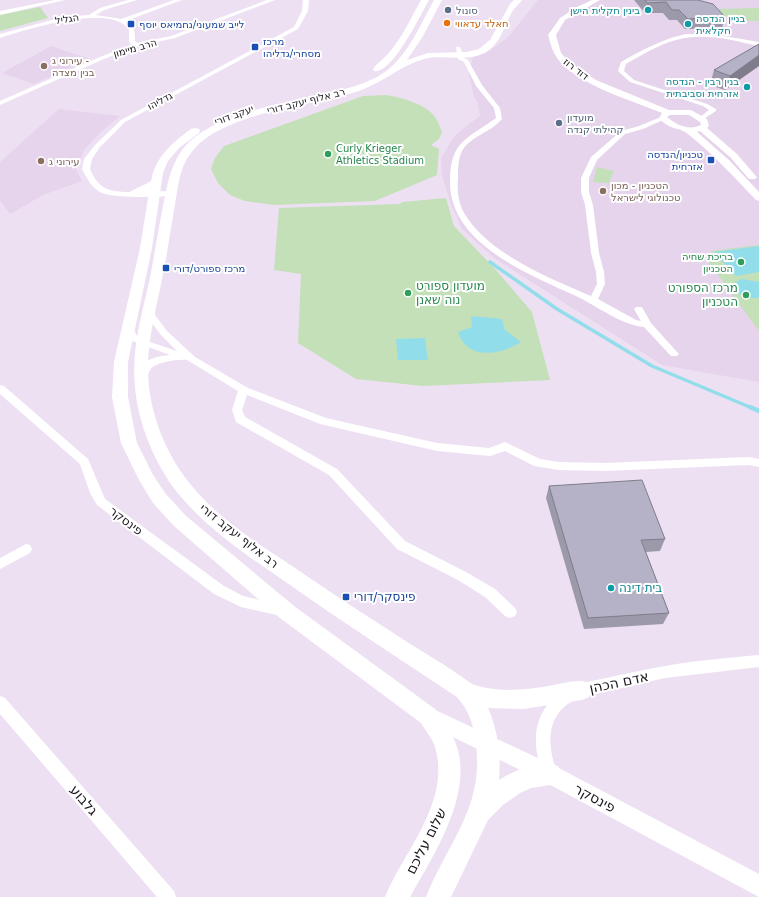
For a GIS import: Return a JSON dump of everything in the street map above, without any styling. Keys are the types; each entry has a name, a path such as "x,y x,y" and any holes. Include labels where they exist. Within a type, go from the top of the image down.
{"main road":[{"path":"425,0 397,48 477,53 492,43 510,9 518,0"},
{"name":"רב אלוף יעקב דורי","path":"438,0 410,49 390,72 375,81 359,87 258,113 212,131 191,145 184,154 174,176 149,312 141,369 145,409 164,456 178,480 196,502 223,526 274,564 464,690 473,699 479,710 485,727 488,744"},
{"path":"417,38 429,46 446,52"},
{"path":"459,51 474,45"},
{"path":"410,49 429,46"},
{"name":"יעקב דורי","path":"157,182 163,160 175,146 207,124 253,107 358,79 383,65 397,48"},
{"path":"390,72 414,60 446,52"},
{"path":"135,194 147,189 157,182"},
{"name":"רב אלוף יעקב דורי","path":"157,182 146,248 121,362 120,397 129,443 146,478 159,498 180,521 287,612 428,716"},
{"path":"135,194 154,198"},
{"path":"464,690 487,698 514,699 582,690"},
{"name":"שלום עליכם","path":"397,897 437,822 445,804 449,787 449,763 446,745 438,728 428,716"},
{"path":"438,897 478,818 487,789 489,764 488,744"},
{"path":"478,818 492,801 515,784 529,777 550,774"}],"street":[{"path":"0,13 62,0"},
{"name":"הגליל","path":"0,36 63,19 90,16 102,10 134,0"},
{"path":"121,21 157,6 179,0"},
{"name":"הרב מיימון","path":"0,103 102,58 136,45 174,37 272,0"},
{"name":"גדליהו","path":"135,194 116,194 104,191 94,183 86,169 88,159 97,146 123,121 296,28 305,11 306,0"},
{"name":"דוד רוז","path":"597,0 579,8 562,19 552,35 558,54 567,64 590,80 665,116"},
{"path":"90,16 121,21 128,24 132,29 132,43 136,45"},
{"path":"702,118 714,110 705,105 632,81 621,71 623,62 655,46 676,38 715,36 759,44"},
{"path":"459,51 461,59 468,64 479,86 493,101 499,115 499,119 465,143 458,153 453,187 457,204 464,220 478,235 503,255 525,268 574,293 593,300 634,323 647,324"},
{"path":"641,128 665,116 685,112 702,118 705,123 702,128"},
{"path":"665,116 674,126"},
{"path":"593,300 601,284 600,272 594,253 589,205 585,192 585,178 594,159 623,132 641,128 674,126 690,130 702,128"},
{"path":"702,128 734,156 759,184"},
{"path":"690,130 726,163 759,198"},
{"path":"154,198 171,193"},
{"path":"639,309 647,324 674,354"},
{"path":"149,312 164,334 192,359 244,390 324,421 437,447 490,452 505,446 538,463 552,465 604,467 749,461 759,463"},
{"path":"129,328 133,338 192,359"},
{"path":"142,381 145,369 157,361 166,358 192,359"},
{"name":"פינסקר","path":"0,388 84,462 89,472 95,493 101,502 219,590 241,601 287,612"},
{"path":"244,390 237,410 240,419 333,472 371,514 401,544 462,576 490,593 510,612"},
{"path":"0,564 26,549"},
{"name":"אדם הכהן","path":"550,774 546,767 542,745 542,733 557,704 563,698 582,690 665,672 759,661"},
{"name":"גלבוע","path":"0,703 168,897"},
{"name":"פינסקר","path":"428,716 550,774 759,886"}],"shaded area":[{"name":"הטכניון - מכון טכנולוגי לישראל","path":"538,0 759,0 759,382 662,365 494,258 462,229 452,207 442,176 441,158 453,138 480,116 469,74 473,57 488,52 509,36"},
{"name":"עירוני ג - בנין מצדה","path":"51,46 90,59 34,84 2,73"},
{"name":"עירוני ג","path":"59,109 120,116 101,132 84,150 76,169 82,181 43,195 10,214 0,201 0,162"}],"green space":[{"path":"40,7 48,18 0,31 0,15"},
{"path":"759,8 759,21 733,21 715,9"},
{"name":"Curly Krieger Athletics Stadium","path":"386,95 407,100 421,106 433,114 437,120 442,132 439,139 431,145 439,149 437,175 375,201 274,205 245,201 230,195 218,183 211,169 215,158 224,146 363,96"},
{"path":"597,167 614,171 609,183 593,182"},
{"name":"מועדון ספורט נוה שאנן","path":"446,198 454,226 496,270 532,312 550,380 423,386 356,379 298,343 301,274 274,270 279,208 400,204 402,202"},
{"name":"מרכז הספורט הטכניון","path":"759,245 759,331 707,260 712,251"}],"water":[{"name":"בריכת שחיה הטכניון","path":"759,246 759,272 736,276 714,252"},
{"path":"742,279 759,282 759,298 742,295 735,291 734,283"},
{"path":"471,316 502,319 505,330 521,342 504,350 494,352 485,353 469,348 462,341 458,332 472,327"},
{"path":"425,338 428,360 398,360 396,339"}],"building":[{"path":"645,0 698,0 713,4 725,17 688,19 679,10 672,10 666,2 647,3"},
{"path":"759,44 759,55 730,76 714,70"},
{"name":"בית דינה","path":"642,480 665,539 641,540 669,613 588,618 549,486"}],"waterway":[{"path":"490,262 557,309 652,366 752,408"},
{"path":"750,407 759,411"}],"place":[{"name":"סונול","path":"448,10"},
{"name":"בינין חקלית הישן","path":"648,10"},
{"name":"חאלד עדאווי","path":"447,23"},
{"name":"לייב שמעוני/נחמיאס יוסף","path":"131,24"},
{"name":"בניין הנדסה חקלאית","path":"688,24"},
{"name":"מרכז מסחרי/גדליהו","path":"255,47"},
{"name":"עירוני ג - בנין מצדה","path":"44,66"},
{"name":"בנין רבין - הנדסה אזרחית וסביבתית","path":"747,87"},
{"name":"מועדון קהילתי קנדה","path":"559,123"},
{"name":"Curly Krieger Athletics Stadium","path":"328,154"},
{"name":"טכניון/הנדסה אזרחית","path":"711,160"},
{"name":"עירוני ג","path":"41,161"},
{"name":"הטכניון - מכון טכנולוגי לישראל","path":"603,191"},
{"name":"בריכת שחיה הטכניון","path":"741,262"},
{"name":"מרכז ספורט/דורי","path":"166,268"},
{"name":"מועדון ספורט נוה שאנן","path":"408,293"},
{"name":"מרכז הספורט הטכניון","path":"746,295"},
{"name":"בית דינה","path":"611,588"},
{"name":"פינסקר/דורי","path":"346,597"}]}
